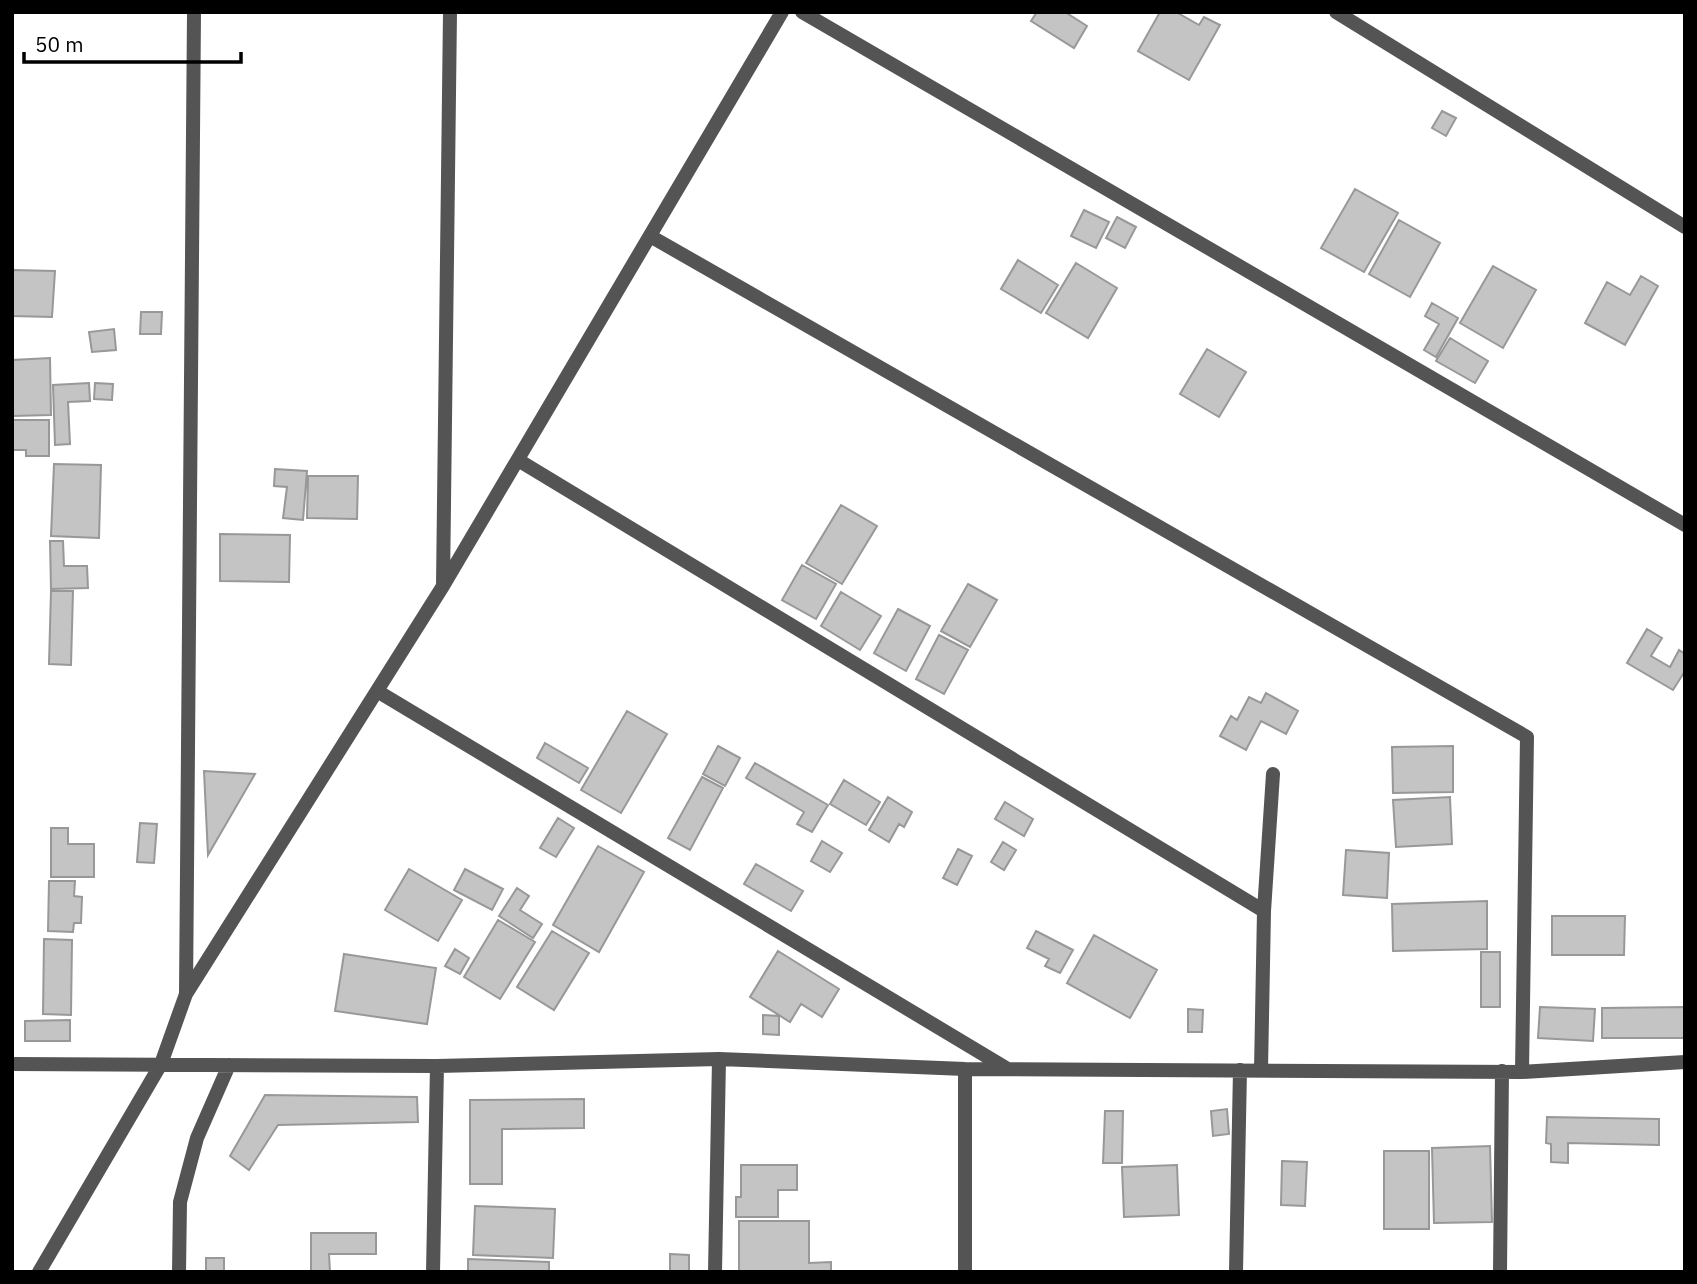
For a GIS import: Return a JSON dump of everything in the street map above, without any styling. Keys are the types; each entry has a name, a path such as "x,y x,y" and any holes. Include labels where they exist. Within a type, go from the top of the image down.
{"street":[{"path":"186,994 194,12"},
{"path":"443,586 450,12"},
{"path":"39,1272 161,1065 186,994 443,586 782,12"},
{"path":"802,12 1685,525"},
{"path":"1336,12 1685,227"},
{"path":"650,236 1527,737 1522,1072"},
{"path":"518,460 1264,911"},
{"path":"377,691 1009,1069"},
{"path":"1261,1070 1264,911 1273,774"},
{"path":"12,1064 437,1066 719,1059 965,1069 1522,1072 1685,1062"},
{"path":"715,1272 719,1059"},
{"path":"179,1272 180,1202 197,1138 229,1065"},
{"path":"433,1272 437,1066"},
{"path":"965,1069 965,1272"},
{"path":"1236,1272 1240,1070"},
{"path":"1500,1272 1502,1072"}],"building":[{"path":"1037,12 1065,12 1087,26 1074,48 1031,21"},
{"path":"1160,12 1176,12 1199,25 1204,17 1220,25 1189,80 1138,51"},
{"path":"1442,111 1456,118 1446,136 1432,128"},
{"path":"1355,189 1398,213 1364,272 1321,248"},
{"path":"1084,210 1109,222 1096,248 1071,236"},
{"path":"1117,217 1136,227 1125,248 1106,238"},
{"path":"1399,220 1440,243 1410,297 1369,274"},
{"path":"1018,260 1058,285 1041,313 1001,289"},
{"path":"1076,263 1117,288 1088,338 1046,313"},
{"path":"1493,266 1536,290 1503,348 1460,323"},
{"path":"12,270 55,271 52,317 12,316"},
{"path":"1641,276 1658,286 1625,345 1585,323 1607,282 1630,295"},
{"path":"1432,303 1458,318 1436,357 1424,350 1439,324 1425,316"},
{"path":"141,312 162,312 161,334 140,334"},
{"path":"114,329 116,350 92,352 89,332"},
{"path":"1450,338 1488,361 1475,383 1436,361"},
{"path":"1207,349 1246,372 1219,417 1180,394"},
{"path":"50,358 51,415 12,416 12,360"},
{"path":"89,383 90,401 68,402 70,444 55,445 53,385"},
{"path":"95,383 113,384 112,400 94,399"},
{"path":"12,420 49,420 49,456 26,456 26,450 12,450"},
{"path":"54,464 101,465 99,538 51,536"},
{"path":"275,469 307,471 303,520 283,518 287,487 274,486"},
{"path":"308,476 358,476 357,519 307,518"},
{"path":"841,505 877,526 842,584 806,563"},
{"path":"220,534 290,535 289,582 220,581"},
{"path":"50,541 63,541 64,566 87,566 88,588 51,589"},
{"path":"802,565 836,584 816,619 782,600"},
{"path":"968,584 997,600 970,647 941,631"},
{"path":"51,591 73,591 71,665 49,664"},
{"path":"841,592 881,616 860,650 821,626"},
{"path":"898,609 930,626 906,671 874,653"},
{"path":"1647,629 1662,638 1651,656 1670,667 1679,650 1685,654 1685,671 1673,690 1627,663"},
{"path":"939,635 968,650 944,694 916,679"},
{"path":"1266,693 1298,711 1286,734 1261,721 1246,750 1220,736 1231,716 1237,720 1249,697 1261,703"},
{"path":"627,711 667,734 621,813 581,790"},
{"path":"545,743 588,768 579,783 537,758"},
{"path":"718,746 740,758 725,786 703,774"},
{"path":"1453,746 1453,792 1393,793 1392,747"},
{"path":"755,763 828,805 812,832 797,824 804,812 746,778"},
{"path":"204,771 255,774 208,855"},
{"path":"702,777 723,788 690,850 668,838"},
{"path":"844,780 880,802 866,825 830,804"},
{"path":"888,797 912,812 904,827 899,824 889,842 869,830"},
{"path":"1450,797 1452,844 1396,847 1393,800"},
{"path":"1005,802 1033,819 1024,836 995,819"},
{"path":"558,818 574,828 556,857 540,848"},
{"path":"140,823 157,824 154,863 137,862"},
{"path":"51,828 68,828 68,844 94,844 94,877 51,877"},
{"path":"822,841 842,853 830,872 811,861"},
{"path":"1003,842 1016,850 1004,870 991,862"},
{"path":"598,846 644,872 599,952 553,925"},
{"path":"958,849 972,856 957,885 943,878"},
{"path":"1346,850 1389,853 1387,898 1343,895"},
{"path":"756,864 803,891 791,911 744,884"},
{"path":"409,869 462,900 438,941 385,910"},
{"path":"465,869 503,889 492,910 454,890"},
{"path":"49,881 75,881 74,896 82,897 81,923 74,923 73,932 48,931"},
{"path":"517,888 529,896 520,910 542,924 533,938 499,916"},
{"path":"1487,901 1487,949 1393,951 1392,904"},
{"path":"1552,916 1625,916 1624,955 1552,955"},
{"path":"498,920 535,942 500,999 464,977"},
{"path":"552,931 589,953 554,1010 517,987"},
{"path":"1036,931 1073,950 1060,973 1045,966 1049,959 1027,948"},
{"path":"1094,935 1157,970 1130,1018 1067,983"},
{"path":"44,939 72,940 71,1015 43,1014"},
{"path":"455,949 469,958 460,974 445,966"},
{"path":"778,951 839,989 822,1017 801,1004 790,1022 750,997"},
{"path":"1481,952 1500,952 1500,1007 1481,1007"},
{"path":"344,954 436,968 427,1024 335,1011"},
{"path":"1540,1007 1595,1009 1593,1041 1538,1038"},
{"path":"1685,1007 1685,1038 1602,1038 1602,1008"},
{"path":"1188,1009 1203,1010 1202,1032 1188,1032"},
{"path":"763,1015 779,1016 779,1035 763,1034"},
{"path":"70,1020 70,1041 25,1041 25,1021"},
{"path":"265,1095 417,1097 418,1122 278,1125 249,1170 230,1156"},
{"path":"584,1099 584,1128 502,1129 502,1184 470,1184 470,1100"},
{"path":"1227,1109 1229,1134 1213,1136 1211,1111"},
{"path":"1105,1111 1123,1111 1122,1163 1103,1163"},
{"path":"1547,1117 1659,1119 1659,1145 1568,1143 1568,1163 1551,1162 1551,1144 1546,1143"},
{"path":"1490,1146 1492,1222 1434,1223 1432,1148"},
{"path":"1384,1151 1429,1151 1429,1229 1384,1229"},
{"path":"1282,1161 1307,1162 1305,1206 1281,1205"},
{"path":"741,1165 797,1165 797,1190 778,1190 778,1217 736,1217 736,1197 741,1197"},
{"path":"1177,1165 1179,1215 1124,1217 1122,1167"},
{"path":"475,1206 555,1209 553,1258 473,1255"},
{"path":"739,1221 809,1221 809,1263 831,1262 831,1272 739,1272"},
{"path":"311,1233 376,1233 376,1254 329,1254 330,1272 311,1272"},
{"path":"670,1254 689,1255 689,1272 670,1272"},
{"path":"206,1258 224,1258 224,1272 206,1272"},
{"path":"468,1259 549,1262 549,1272 468,1272"}]}
